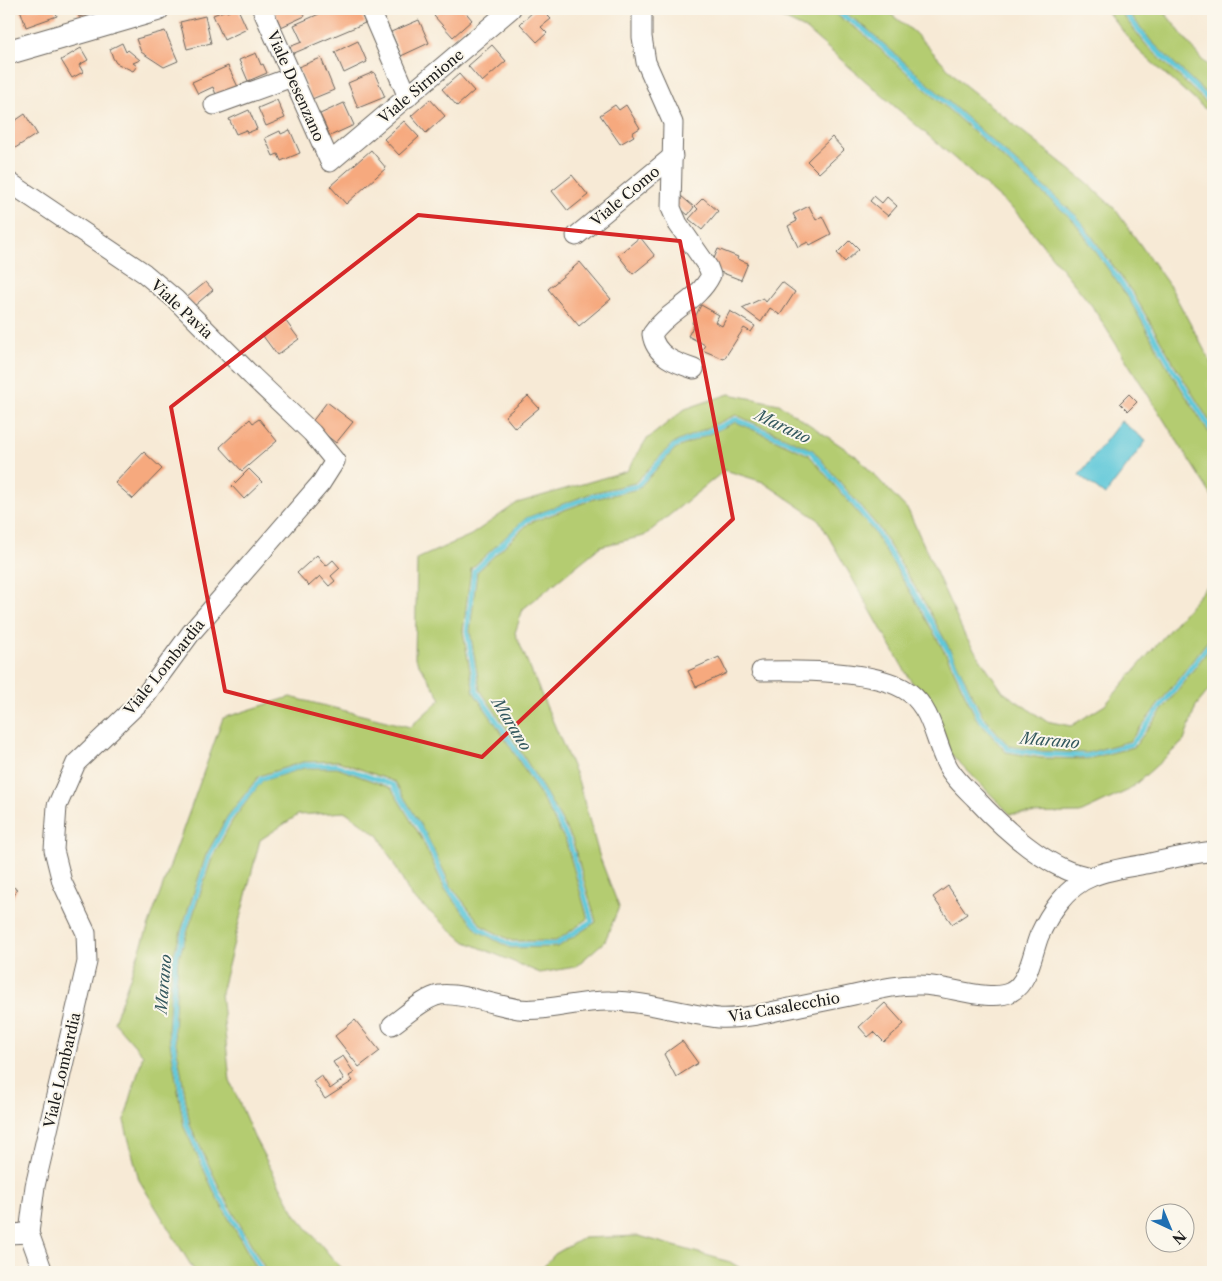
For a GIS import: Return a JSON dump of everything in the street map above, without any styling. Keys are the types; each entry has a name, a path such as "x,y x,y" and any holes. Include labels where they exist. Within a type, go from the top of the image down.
{"main road":[{"path":"9,52 157,9"}],"street":[{"name":"Viale Desenzano","path":"262,9 330,162"},
{"path":"370,9 408,97"},
{"name":"Viale Sirmione","path":"330,162 511,9"},
{"name":"Viale Como","path":"642,9 642,37 646,62 672,123 671,208 678,224 708,266 711,275 706,285 695,297 660,322 652,334 654,344 663,355 680,364 694,368"},
{"path":"214,105 292,77"},
{"name":"Viale Como","path":"576,236 673,156"},
{"name":"Viale Pavia","path":"9,182 144,274 168,294 312,433 335,461"},
{"name":"Viale Lombardia","path":"43,1272 29,1233 36,1186 87,962 86,933 62,882 54,850 57,806 76,763 142,700 190,633 320,482 335,461"},
{"path":"761,671 797,670 868,677 890,683 910,693 925,710 949,768 998,822 1046,860 1066,870 1090,877"},
{"name":"Via Casalecchio","path":"392,1025 424,1002 440,995 455,996 519,1009 537,1009 609,1000 720,1018 757,1015 896,986 946,987 990,996 1002,996 1013,991 1023,979 1040,935 1053,910 1072,889 1090,877 1128,867 1213,851"},
{"path":"9,1234 29,1233"}],"highlighted area":[{"path":"418,215 680,241 733,519 482,757 225,691 171,407"}],"green space":[{"path":"763,9 828,9 861,32 1074,221 1129,299 1170,371 1213,439 1213,498 1092,306 1016,212 807,30"},
{"path":"839,9 884,9 914,32 961,82 1088,184 1115,209 1171,288 1213,366 1213,427 1134,295 1078,217 865,27"},
{"path":"1105,9 1118,9 1147,46 1213,109 1213,116 1139,51"},
{"path":"1126,9 1162,9 1202,60 1213,69 1213,100 1152,42"},
{"path":"729,394 779,404 856,456 908,510 965,636 1003,692 1046,721 1071,726 1105,705 1213,579 1213,634 1130,741 1087,753 1042,751 1009,746 982,715 926,605 878,527 813,450 736,415 672,444 635,483 592,493 526,518 471,569 463,631 474,693 542,798 566,842 588,919 556,941 512,941 482,926 451,886 426,834 395,782 338,761 303,762 259,776 227,817 206,855 172,959 168,1031 184,1127 216,1196 259,1272 195,1272 139,1180 124,1121 143,1055 114,1022 223,718 290,697 410,727 441,699 415,658 417,559 471,535 517,503 627,471 646,440 685,409"},
{"path":"736,422 809,455 873,531 920,608 950,662 976,718 1006,752 1041,758 1088,759 1134,747 1213,644 1213,685 1196,706 1184,741 1129,790 1080,813 1010,814 951,754 938,717 909,678 819,520 763,482 725,470 644,536 601,546 523,609 515,633 578,780 600,858 619,907 605,941 575,967 540,973 464,941 411,896 379,836 346,812 298,815 260,840 221,993 230,1081 254,1137 295,1214 344,1272 267,1272 222,1193 190,1125 174,1031 178,960 212,858 232,821 262,781 304,768 337,768 391,788 421,837 445,889 478,931 510,948 558,947 596,922 572,839 505,726 480,690 470,631 477,572 529,523 594,499 638,489 675,449"},
{"path":"639,1236 730,1262 747,1272 539,1272 555,1254 583,1238"}],"water":[{"path":"1121,421 1146,441 1105,495 1079,475"}],"building":[{"path":"20,9 55,9 57,16 26,27"},
{"path":"77,9 105,9 79,17"},
{"path":"238,9 247,29 224,40 213,15"},
{"path":"273,9 302,9 305,16 281,27"},
{"path":"317,9 359,9 365,23 292,54 289,47 302,42 294,25 319,14"},
{"path":"442,9 463,9 472,20 453,37 434,16"},
{"path":"536,9 541,9 551,19 541,27 547,33 537,42 520,24"},
{"path":"205,16 211,43 187,49 180,22"},
{"path":"419,20 429,43 401,56 391,32"},
{"path":"165,31 178,61 164,67 141,52 136,39"},
{"path":"358,41 367,62 344,73 335,52"},
{"path":"122,43 126,52 128,50 140,60 133,63 137,66 133,71 116,63 113,58 110,49"},
{"path":"492,45 506,61 482,82 468,66"},
{"path":"81,48 88,60 79,65 83,72 72,78 61,60"},
{"path":"256,53 267,73 248,81 239,60"},
{"path":"321,58 334,90 312,99 298,67"},
{"path":"228,66 238,87 217,97 213,87 198,94 192,82"},
{"path":"374,72 385,97 358,108 348,83"},
{"path":"459,74 474,91 457,106 442,89"},
{"path":"430,99 445,116 426,133 411,116"},
{"path":"277,100 285,118 266,126 258,108"},
{"path":"344,103 354,125 330,136 320,114"},
{"path":"615,105 619,110 626,105 640,128 632,133 634,136 620,144 600,115"},
{"path":"249,110 257,129 247,133 246,130 236,134 229,119"},
{"path":"25,114 37,134 9,152 9,125"},
{"path":"404,121 419,137 399,155 384,139"},
{"path":"290,130 300,153 281,161 278,154 273,156 265,138 280,131 281,134"},
{"path":"832,137 844,150 819,173 807,161"},
{"path":"371,150 386,168 346,204 330,186"},
{"path":"572,175 588,195 568,211 552,191"},
{"path":"681,196 694,207 688,215 675,204"},
{"path":"874,196 882,203 887,197 897,206 888,216 870,201"},
{"path":"703,198 718,211 702,230 689,219 698,209 695,206"},
{"path":"809,206 816,220 822,216 831,234 810,245 808,242 798,247 788,226 797,221 793,214"},
{"path":"640,237 655,256 633,274 618,255"},
{"path":"850,240 859,249 845,262 837,253"},
{"path":"718,249 748,263 741,280 710,268"},
{"path":"580,262 611,299 579,326 548,289"},
{"path":"206,282 213,290 193,307 186,298"},
{"path":"782,282 795,292 780,315 770,308 761,322 742,308 763,298 766,302"},
{"path":"701,305 719,315 715,322 722,326 730,311 755,326 751,332 744,328 724,359 702,350 705,345 688,336"},
{"path":"285,320 299,339 277,355 263,336"},
{"path":"1129,394 1137,402 1128,411 1120,403"},
{"path":"528,396 539,408 515,428 505,416"},
{"path":"327,402 353,422 336,443 311,423"},
{"path":"250,419 253,423 259,419 277,441 242,471 220,447"},
{"path":"144,452 162,469 133,499 115,483"},
{"path":"249,469 262,482 244,499 232,486"},
{"path":"317,555 326,566 333,560 340,568 331,576 335,581 329,586 320,576 309,586 297,573"},
{"path":"719,657 727,673 696,687 688,671"},
{"path":"9,885 17,889 9,906"},
{"path":"948,886 967,914 952,924 933,897"},
{"path":"885,1003 904,1024 884,1042 874,1032 868,1037 859,1027"},
{"path":"355,1020 380,1051 359,1067 335,1036"},
{"path":"682,1041 698,1063 676,1077 664,1054"},
{"path":"343,1056 354,1073 349,1076 353,1081 325,1099 313,1081 321,1075 330,1089 344,1079 333,1062"}],"waterway":[{"name":"Marano","path":"833,9 863,29 1076,219 1131,297 1213,433"},
{"name":"Marano","path":"1122,9 1150,44 1213,104"},
{"name":"Marano","path":"263,1272 219,1195 187,1126 171,1031 175,960 209,856 229,819 261,779 304,765 337,765 393,785 424,835 448,888 480,929 511,945 557,944 592,921 569,841 545,797 477,692 467,631 474,571 527,520 593,496 637,486 674,446 736,419 811,452 875,529 953,660 979,717 1008,749 1041,754 1087,756 1132,744 1213,639"}]}
